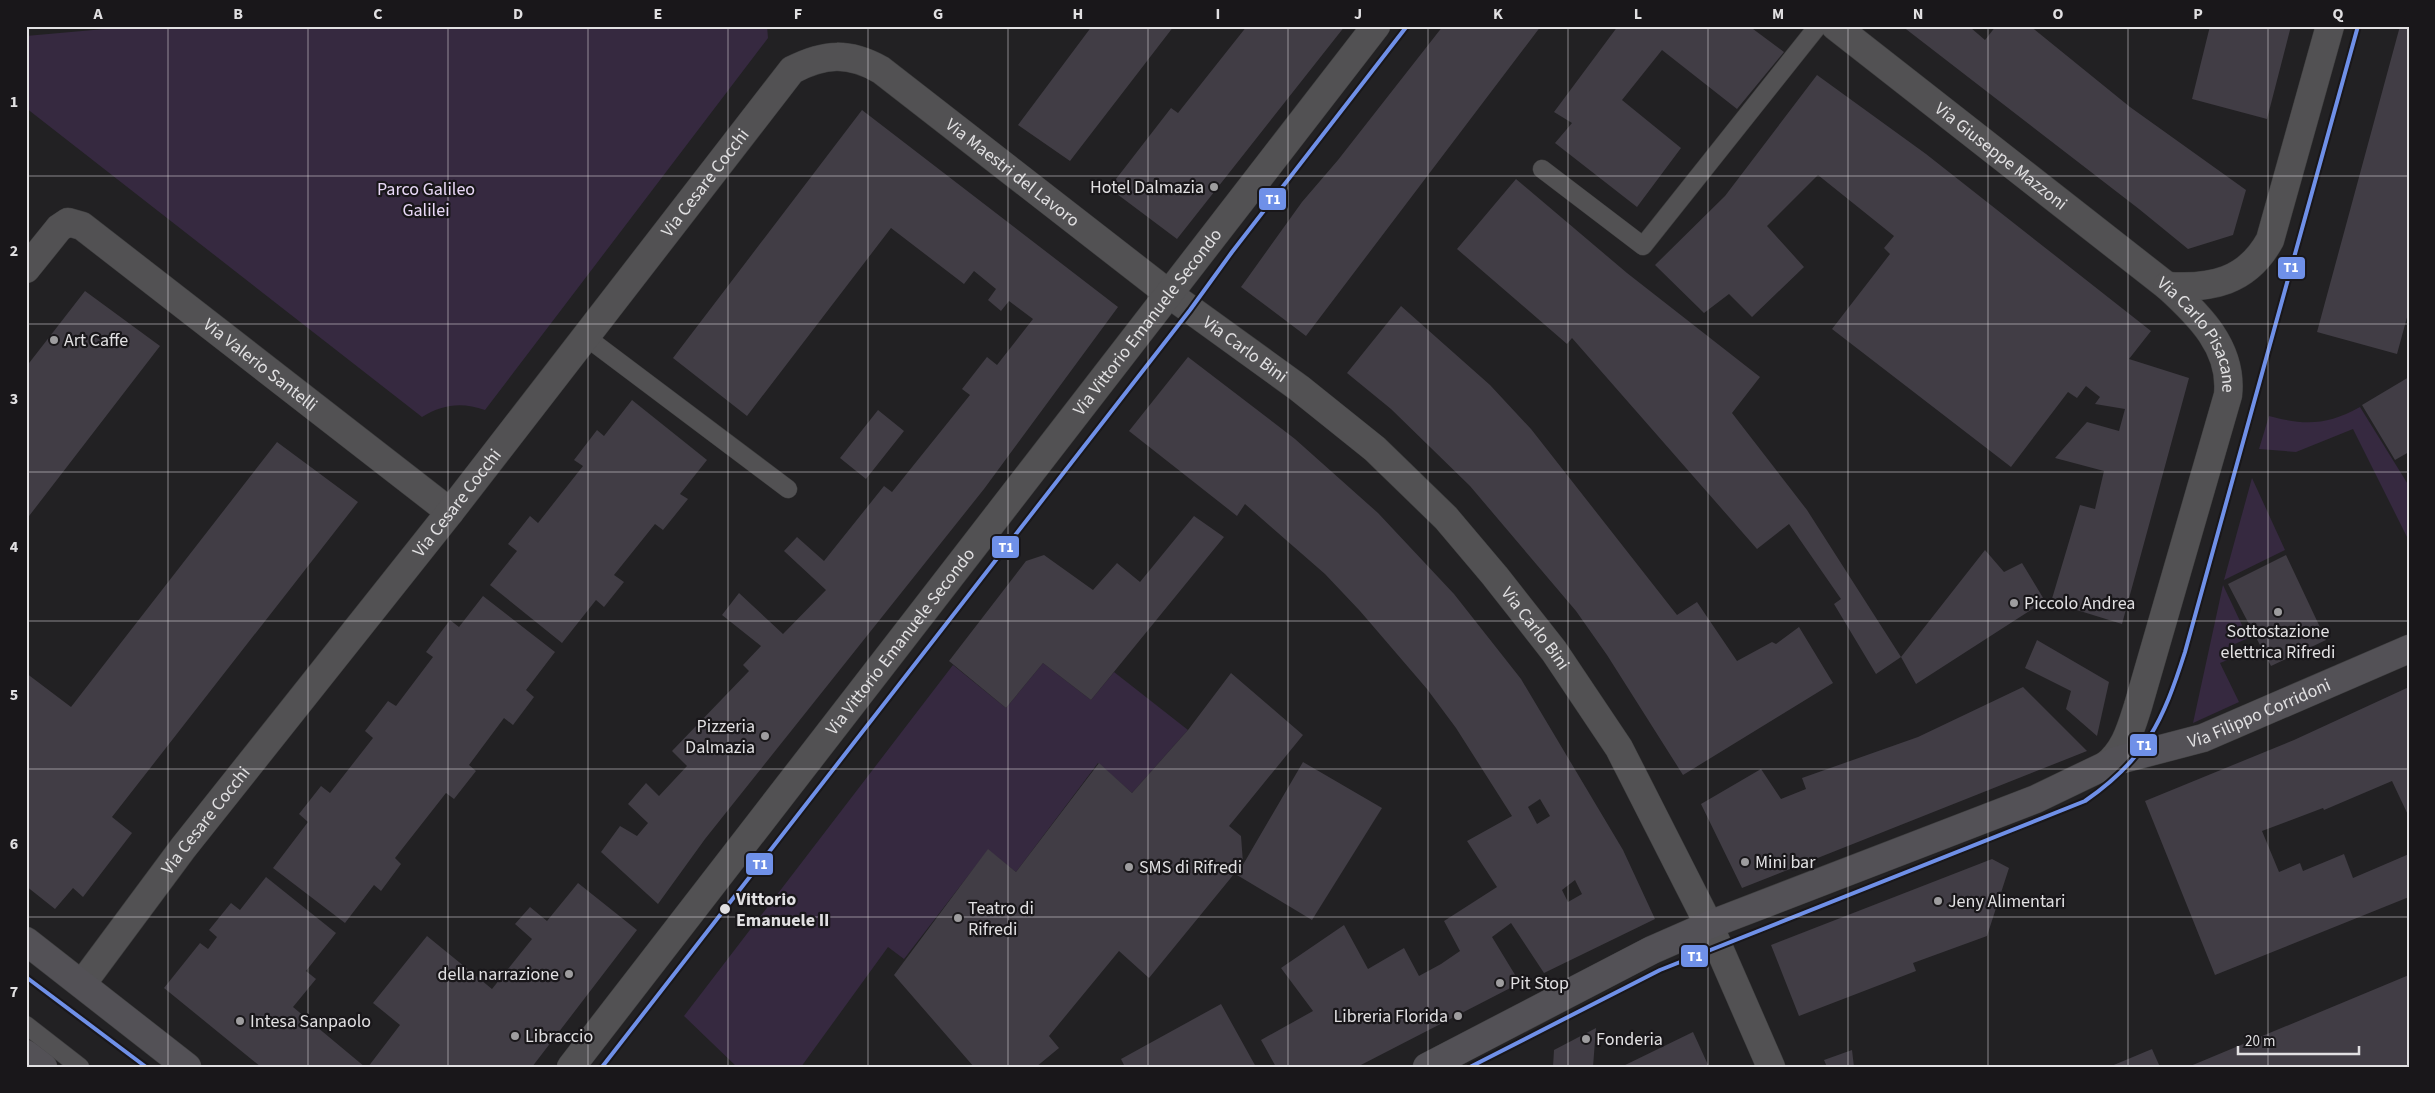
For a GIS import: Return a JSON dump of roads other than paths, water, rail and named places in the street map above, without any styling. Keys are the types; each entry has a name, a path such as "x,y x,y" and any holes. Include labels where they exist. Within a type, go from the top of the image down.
{"street":[{"name":"Via Vittorio Emanuele Secondo","path":"571,1067 1376,26"},
{"name":"Via Giuseppe Mazzoni","path":"1835,26 2167,286"},
{"name":"Via Carlo Pisacane","path":"2167,286 2186,287 2224,282 2243,272 2263,253 2270,240 2330,26"},
{"name":"Via Maestri del Lavoro","path":"853,57 881,70 1169,294"},
{"name":"Via Cesare Cocchi","path":"82,984 182,848 450,512 792,70 807,62 820,59 853,57"},
{"name":"Via Valerio Santelli","path":"26,269 59,228 68,222 82,226 450,512"},
{"name":"Via Carlo Pisacane","path":"2105,766 2118,754 2136,714 2228,396 2230,380 2227,366 2214,336 2167,286"},
{"name":"Via Carlo Bini","path":"1169,294 1299,388 1375,448 1446,518 1495,576 1560,659 1619,748 1709,925 1771,1067"},
{"name":"Via Filippo Corridoni","path":"1427,1067 1652,950 1709,925 2036,799 2105,766 2133,756 2203,738 2409,649"},
{"path":"26,941 187,1067"},
{"path":"26,1054 43,1067"}],"lane":[{"path":"1542,169 1642,246 1818,26"},
{"path":"586,337 788,489"},
{"path":"26,1025 80,1067"}],"tram line":[{"path":"124,1050 142,1067"}],"place":[{"name":"Hotel Dalmazia","path":"1214,187"},
{"name":"Art Caffe","path":"54,340"},
{"name":"Piccolo Andrea","path":"2014,603"},
{"name":"Sottostazione elettrica Rifredi","path":"2278,612"},
{"name":"Pizzeria Dalmazia","path":"765,736"},
{"name":"Mini bar","path":"1745,862"},
{"name":"SMS di Rifredi","path":"1129,867"},
{"name":"Jeny Alimentari","path":"1938,901"},
{"name":"Vittorio Emanuele II","path":"725,909"},
{"name":"Teatro di Rifredi","path":"958,918"},
{"name":"della narrazione","path":"569,974"},
{"name":"Pit Stop","path":"1500,983"},
{"name":"Libreria Florida","path":"1458,1016"},
{"name":"Intesa Sanpaolo","path":"240,1021"},
{"name":"Libraccio","path":"515,1036"},
{"name":"Fonderia","path":"1586,1039"}],"park label":[{"name":"Parco Galileo Galilei","path":"426,199"}]}
